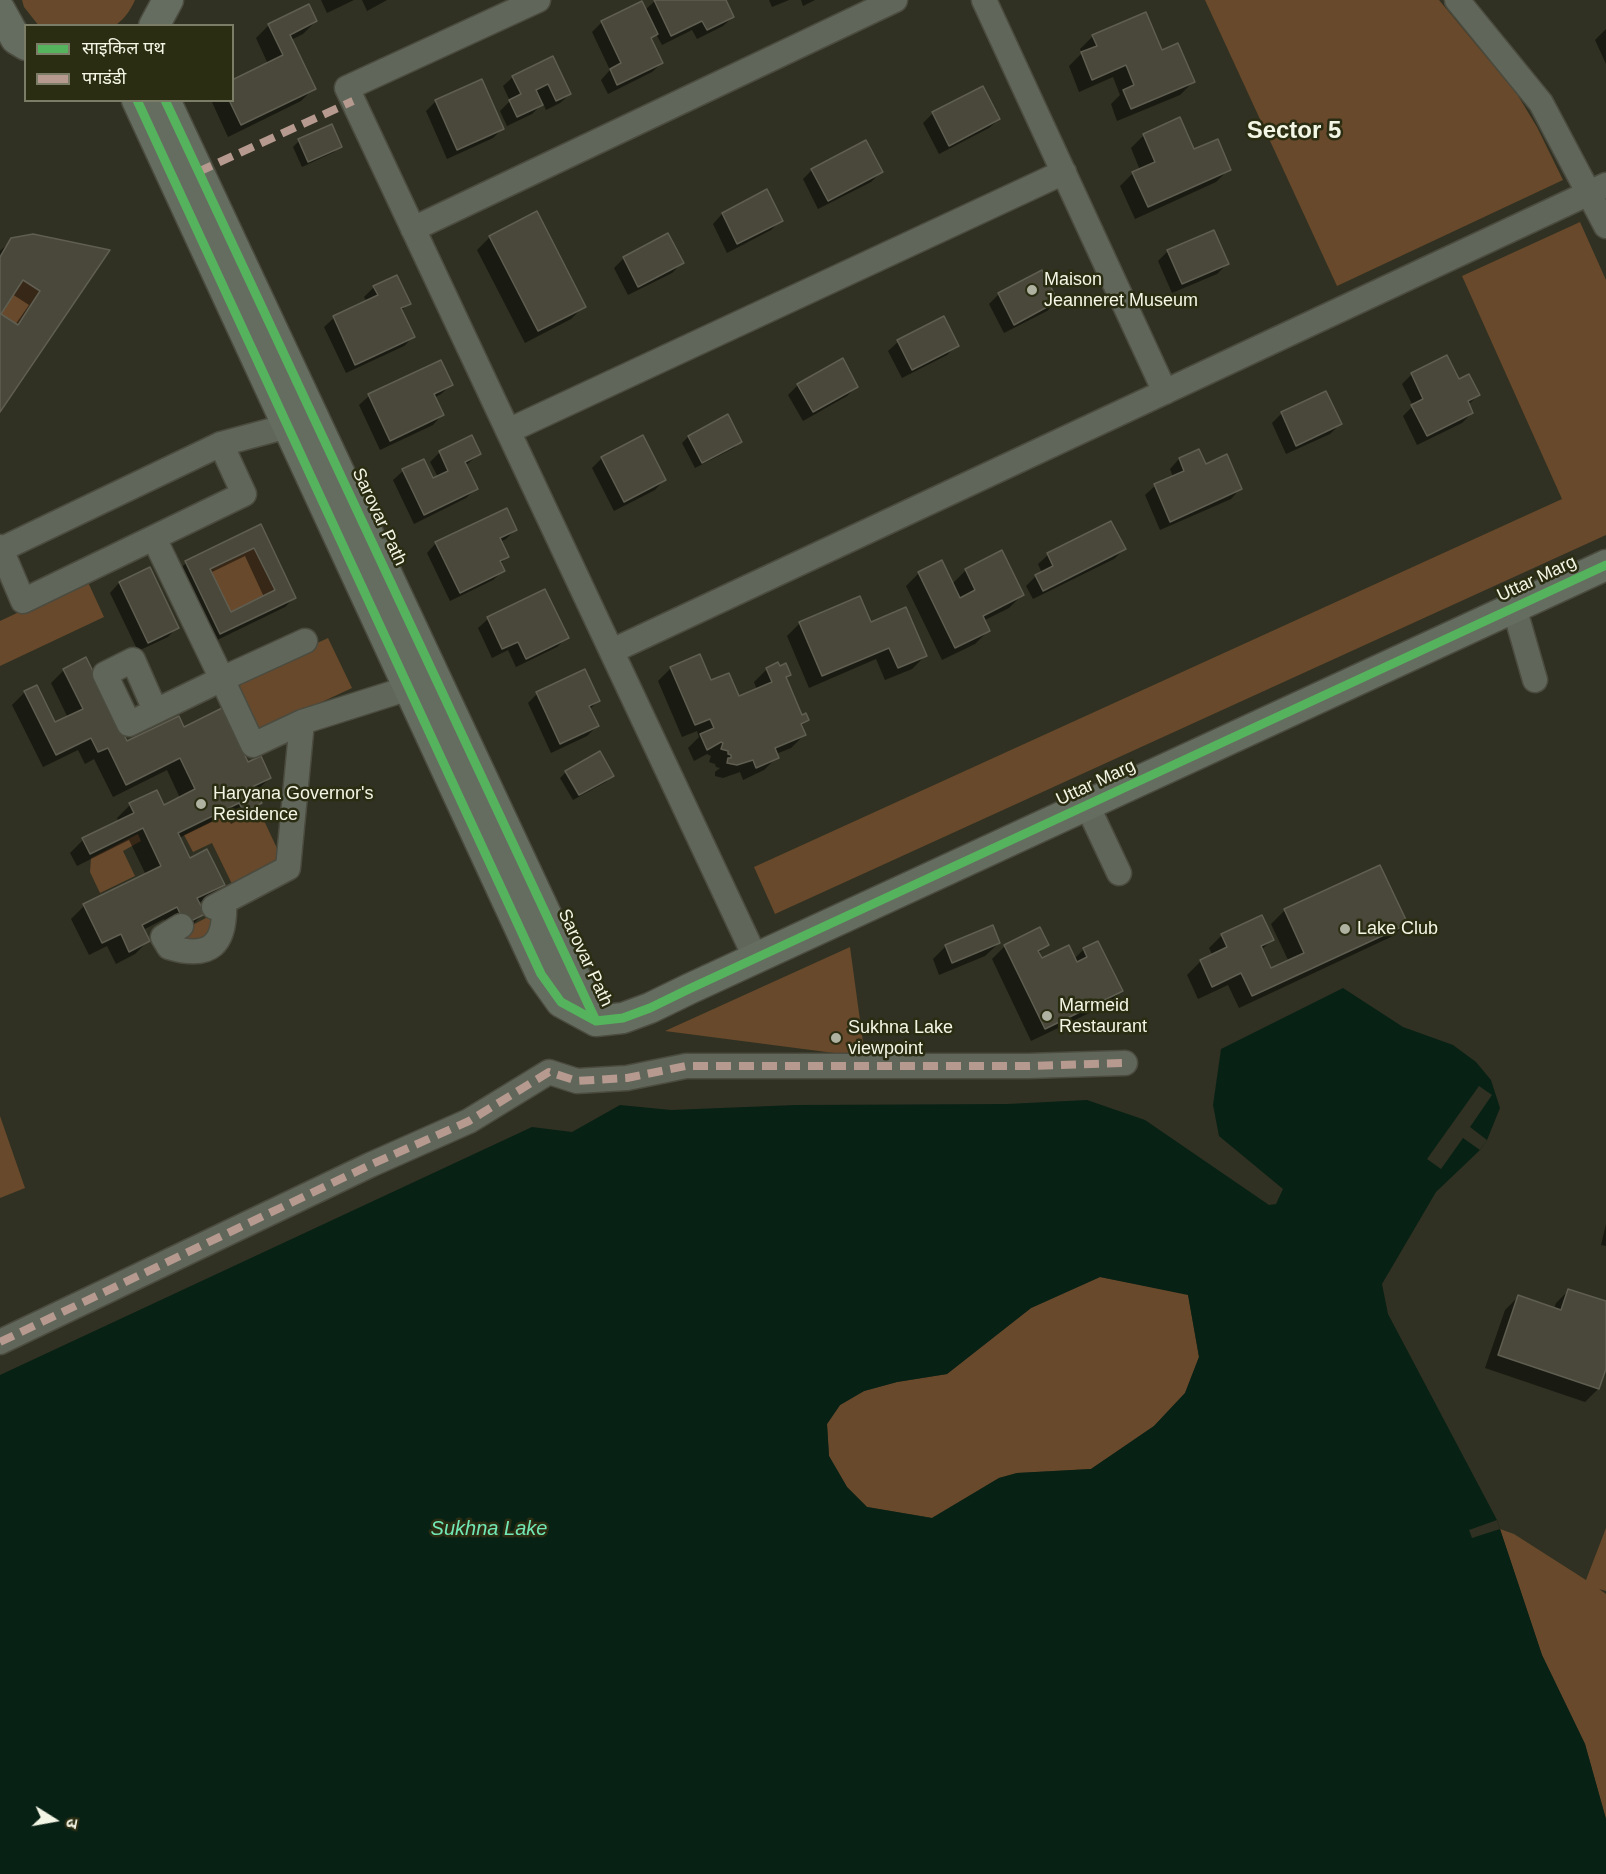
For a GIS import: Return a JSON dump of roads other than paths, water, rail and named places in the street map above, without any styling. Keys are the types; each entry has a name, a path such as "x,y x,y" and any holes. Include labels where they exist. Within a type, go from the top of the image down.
{"main road":[{"path":"155,24 168,0"},
{"path":"0,10 14,43"},
{"name":"Sarovar Path","path":"138,102 541,974 561,1002 596,1021"},
{"name":"Sarovar Path","path":"166,102 596,1021"},
{"name":"Uttar Marg","path":"596,1021 623,1018 650,1008 1606,565"}],"street":[{"path":"538,0 347,88 756,959"},
{"path":"413,229 896,0"},
{"path":"984,0 1165,392"},
{"path":"1457,0 1541,103 1597,189 1606,226"},
{"path":"508,431 1064,172"},
{"path":"612,651 1597,189"},
{"path":"221,444 244,494 23,601 0,549 221,444 288,426"},
{"path":"154,538 253,745 302,722 409,688"},
{"path":"1514,608 1535,680"},
{"path":"155,710 305,641"},
{"path":"181,926 163,937 169,947 191,952 206,950 214,944 222,932 225,920 220,904 288,868 302,722"},
{"path":"1087,805 1119,873"},
{"path":"0,1342 370,1165 469,1121 549,1072 577,1081 627,1078 686,1066 1028,1066 1125,1063"}],"water":[{"name":"Sukhna Lake","path":"1343,988 1403,1027 1453,1045 1476,1062 1491,1080 1500,1108 1487,1140 1480,1150 1436,1192 1382,1284 1388,1314 1497,1520 1542,1655 1585,1744 1606,1819 1606,1874 0,1874 0,1375 532,1127 572,1132 620,1105 671,1110 796,1105 1007,1104 1087,1100 1145,1120 1269,1205 1276,1204 1283,1189 1219,1136 1213,1105 1221,1049","holes":["1100,1277 1188,1295 1199,1357 1185,1393 1154,1426 1091,1469 1017,1473 999,1478 932,1518 867,1507 847,1487 829,1456 827,1424 840,1405 864,1391 897,1382 947,1374 1031,1308"]}],"place":[{"name":"Maison Jeanneret Museum","path":"1032,290"},
{"name":"Haryana Governor's Residence","path":"201,804"},
{"name":"Lake Club","path":"1345,929"},
{"name":"Marmeid Restaurant","path":"1047,1016"},
{"name":"Sukhna Lake viewpoint","path":"836,1038"}],"district":[{"name":"Sector 5","path":"1294,131"}]}
